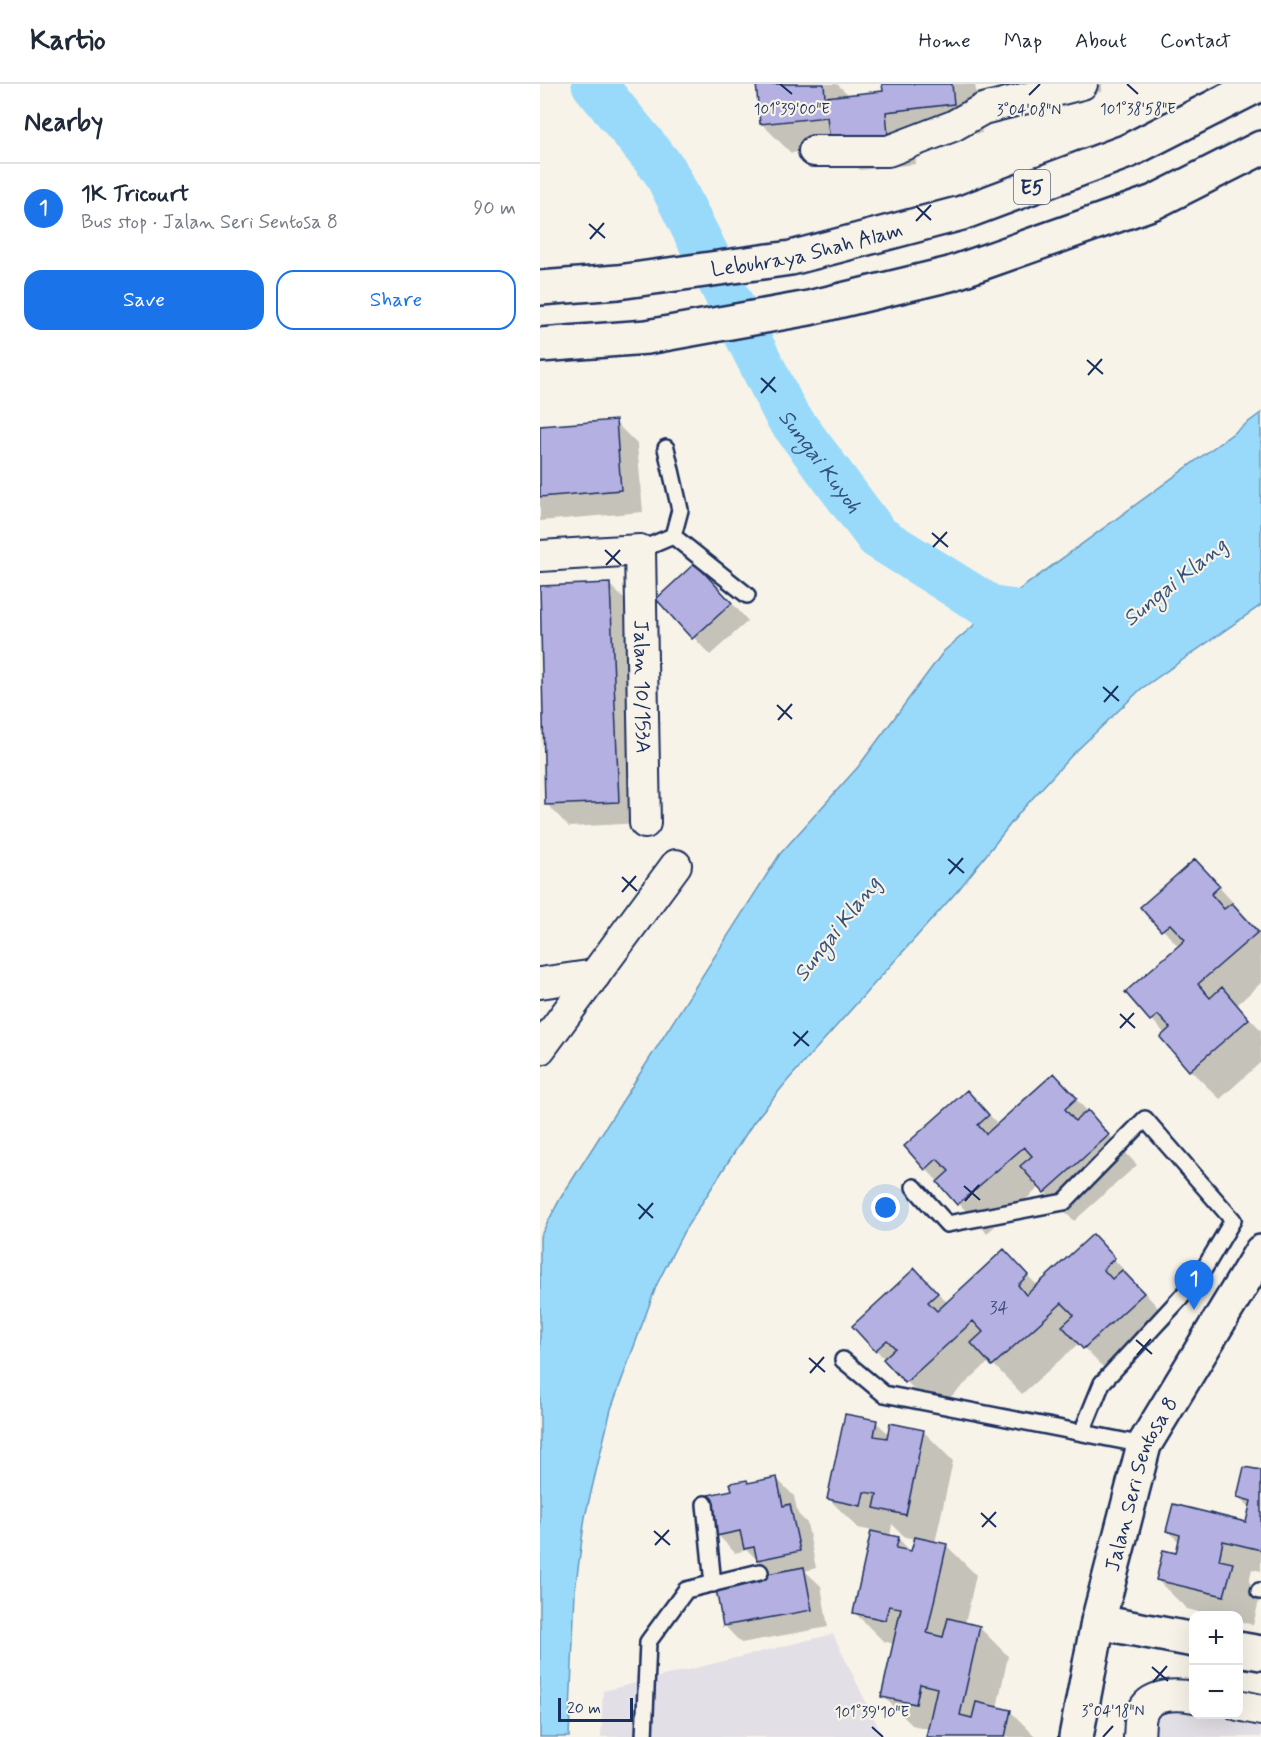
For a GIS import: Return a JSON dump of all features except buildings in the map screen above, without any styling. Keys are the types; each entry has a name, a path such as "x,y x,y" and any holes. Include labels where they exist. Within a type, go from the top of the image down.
{"main road":[{"name":"Lebuhraya Shah Alam","path":"540,288 618,282 791,258 962,213 1128,151 1260,84"},
{"path":"540,345 647,337 809,308 950,274 1144,206 1261,148"},
{"name":"Jalan Seri Sentosa 8","path":"1076,1737 1098,1622 1144,1445 1261,1252"},
{"path":"1098,1622 1189,1639"},
{"path":"1243,1650 1261,1653"}],"street":[{"path":"814,151 888,151 952,126 982,97 1082,84"},
{"path":"540,556 640,550"},
{"name":"Jalan 10/153A","path":"640,550 645,823"},
{"path":"540,1049 676,864"},
{"path":"540,983 595,975"},
{"path":"1138,1737 1142,1711 1156,1697 1188,1696"},
{"path":"1243,1706 1261,1710"}],"lane":[{"path":"666,448 680,510 673,536"},
{"path":"640,550 673,536"},
{"path":"673,536 747,595"},
{"path":"914,1188 947,1224 1064,1202 1145,1119 1233,1220 1198,1279 1102,1383 1082,1432"},
{"path":"843,1360 884,1394 1144,1445"},
{"path":"705,1504 713,1584"},
{"path":"644,1737 648,1642 686,1590 760,1572"}],"shaded area":[{"path":"833,1634 883,1737 601,1737 603,1691"},
{"path":"1163,1705 1189,1705 1189,1719 1243,1719 1243,1715 1261,1718 1261,1737 1149,1737 1152,1716"}],"water":[{"name":"Sungai Klang","path":"1261,413 1261,605 1141,689 1071,756 1020,812 960,888 788,1080 753,1123 684,1231 657,1284 611,1409 585,1517 575,1591 569,1737 540,1737 540,1237 560,1199 780,854 858,767 944,651 993,609"}],"waterway":[{"name":"Sungai Kuyoh","path":"594,84 665,171 786,414 878,537 993,609 1054,617"}],"place":[{"name":"1K Tricourt","path":"1194,1310"}]}
